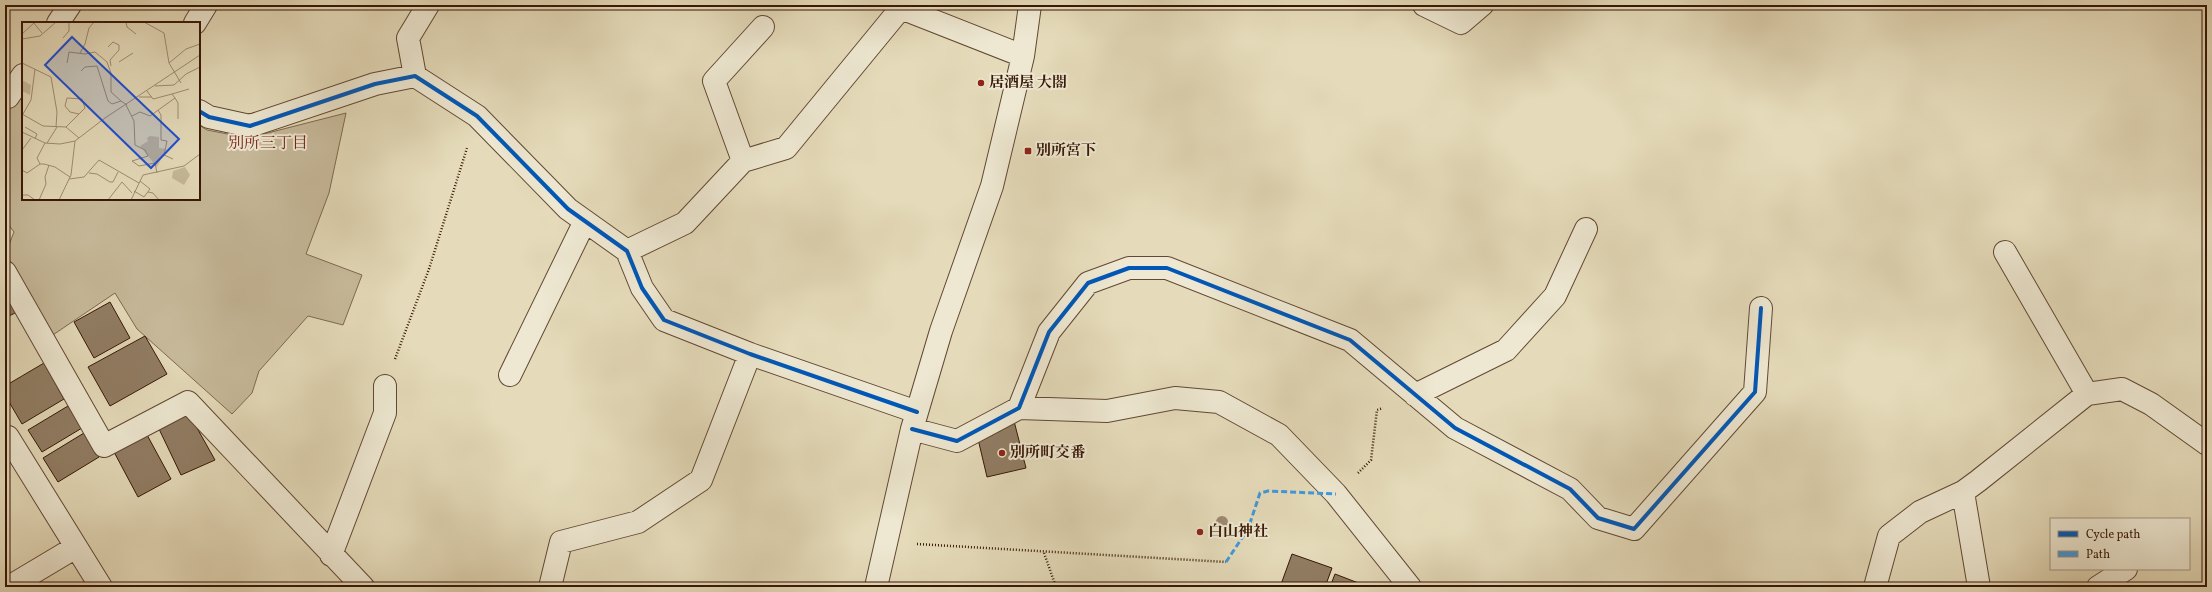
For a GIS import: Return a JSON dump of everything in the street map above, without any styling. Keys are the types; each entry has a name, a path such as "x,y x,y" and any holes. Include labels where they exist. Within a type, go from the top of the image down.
{"street":[{"path":"59,22 70,5"},
{"path":"196,22 206,5"},
{"path":"415,76 408,38 428,5"},
{"path":"876,587 915,421 941,331 992,186 1023,56 1030,5"},
{"path":"1424,5 1461,23 1482,5"},
{"path":"627,251 686,223 743,161 786,148 900,6 1023,56"},
{"path":"743,161 714,81 763,27"},
{"path":"5,95 8,97 22,76"},
{"path":"200,112 209,117 250,126 375,84 415,76 477,116 568,209 627,251 642,288 664,320 915,421 957,441 1019,408 1107,411 1175,398 1219,402 1279,435 1336,494 1410,587"},
{"path":"510,375 585,221"},
{"path":"1412,392 1506,350 1555,296 1586,229"},
{"path":"2006,252 2087,394"},
{"path":"1019,408 1049,332 1088,284 1129,268 1167,268 1350,340 1455,428 1570,488 1598,518 1634,529 1755,392 1762,308"},
{"path":"5,272 104,446 188,402 331,555 363,587"},
{"path":"550,587 561,542 638,522 701,480 750,354"},
{"path":"331,555 386,413 385,386"},
{"path":"1875,587 1889,536 1920,512 1963,492 2087,394 2122,389 2151,404 2207,444"},
{"path":"8,437 101,587"},
{"path":"1963,492 1978,587"},
{"path":"9,587 76,547"},
{"path":"2098,587 2124,570"}],"path":[{"path":"385,386 429,269 477,116"},
{"path":"1336,494 1371,460 1377,410 1398,401 1412,392"},
{"path":"886,542 1044,553 1226,562"},
{"path":"1044,553 1056,587"}],"shaded area":[{"path":"22,87 22,200 200,200 200,126 207,130 248,138 346,113 329,193 306,254 362,275 343,325 308,316 259,371 252,393 232,414 137,329 115,293 38,345 5,288 5,255 14,232 5,220 5,109 7,110"}],"building":[{"path":"5,290 17,312 5,318"},
{"path":"110,302 130,338 94,358 74,322"},
{"path":"145,336 167,374 110,406 88,367"},
{"path":"44,363 64,399 22,424 5,395 5,386"},
{"path":"68,406 82,428 42,452 28,430"},
{"path":"188,412 215,460 181,475 159,429"},
{"name":"別所町交番","path":"1014,421 1026,468 987,477 978,439 993,435 991,427"},
{"path":"84,433 99,457 58,482 43,458"},
{"path":"146,433 171,479 138,497 114,452"},
{"path":"1292,554 1332,568 1325,587 1280,587"},
{"path":"1335,574 1361,584 1360,587 1330,587"}],"marked path":[{"path":"1226,562 1248,529 1260,493 1268,491 1336,494"}],"cycle path":[{"path":"200,112 209,117 250,126 375,84 415,76 477,116 568,209 627,251 642,288 664,320 750,354 917,412"},
{"path":"912,429 957,441 1019,408 1049,332 1088,283 1129,268 1167,268 1350,340 1455,428 1570,489 1598,518 1634,529 1755,392 1761,308"}],"place":[{"name":"居酒屋 大閤","path":"981,83"},
{"name":"別所宮下","path":"1028,151"},
{"name":"別所町交番","path":"1002,453"},
{"name":"白山神社","path":"1200,532"}],"district":[{"name":"別所三丁目","path":"268,144"}]}
